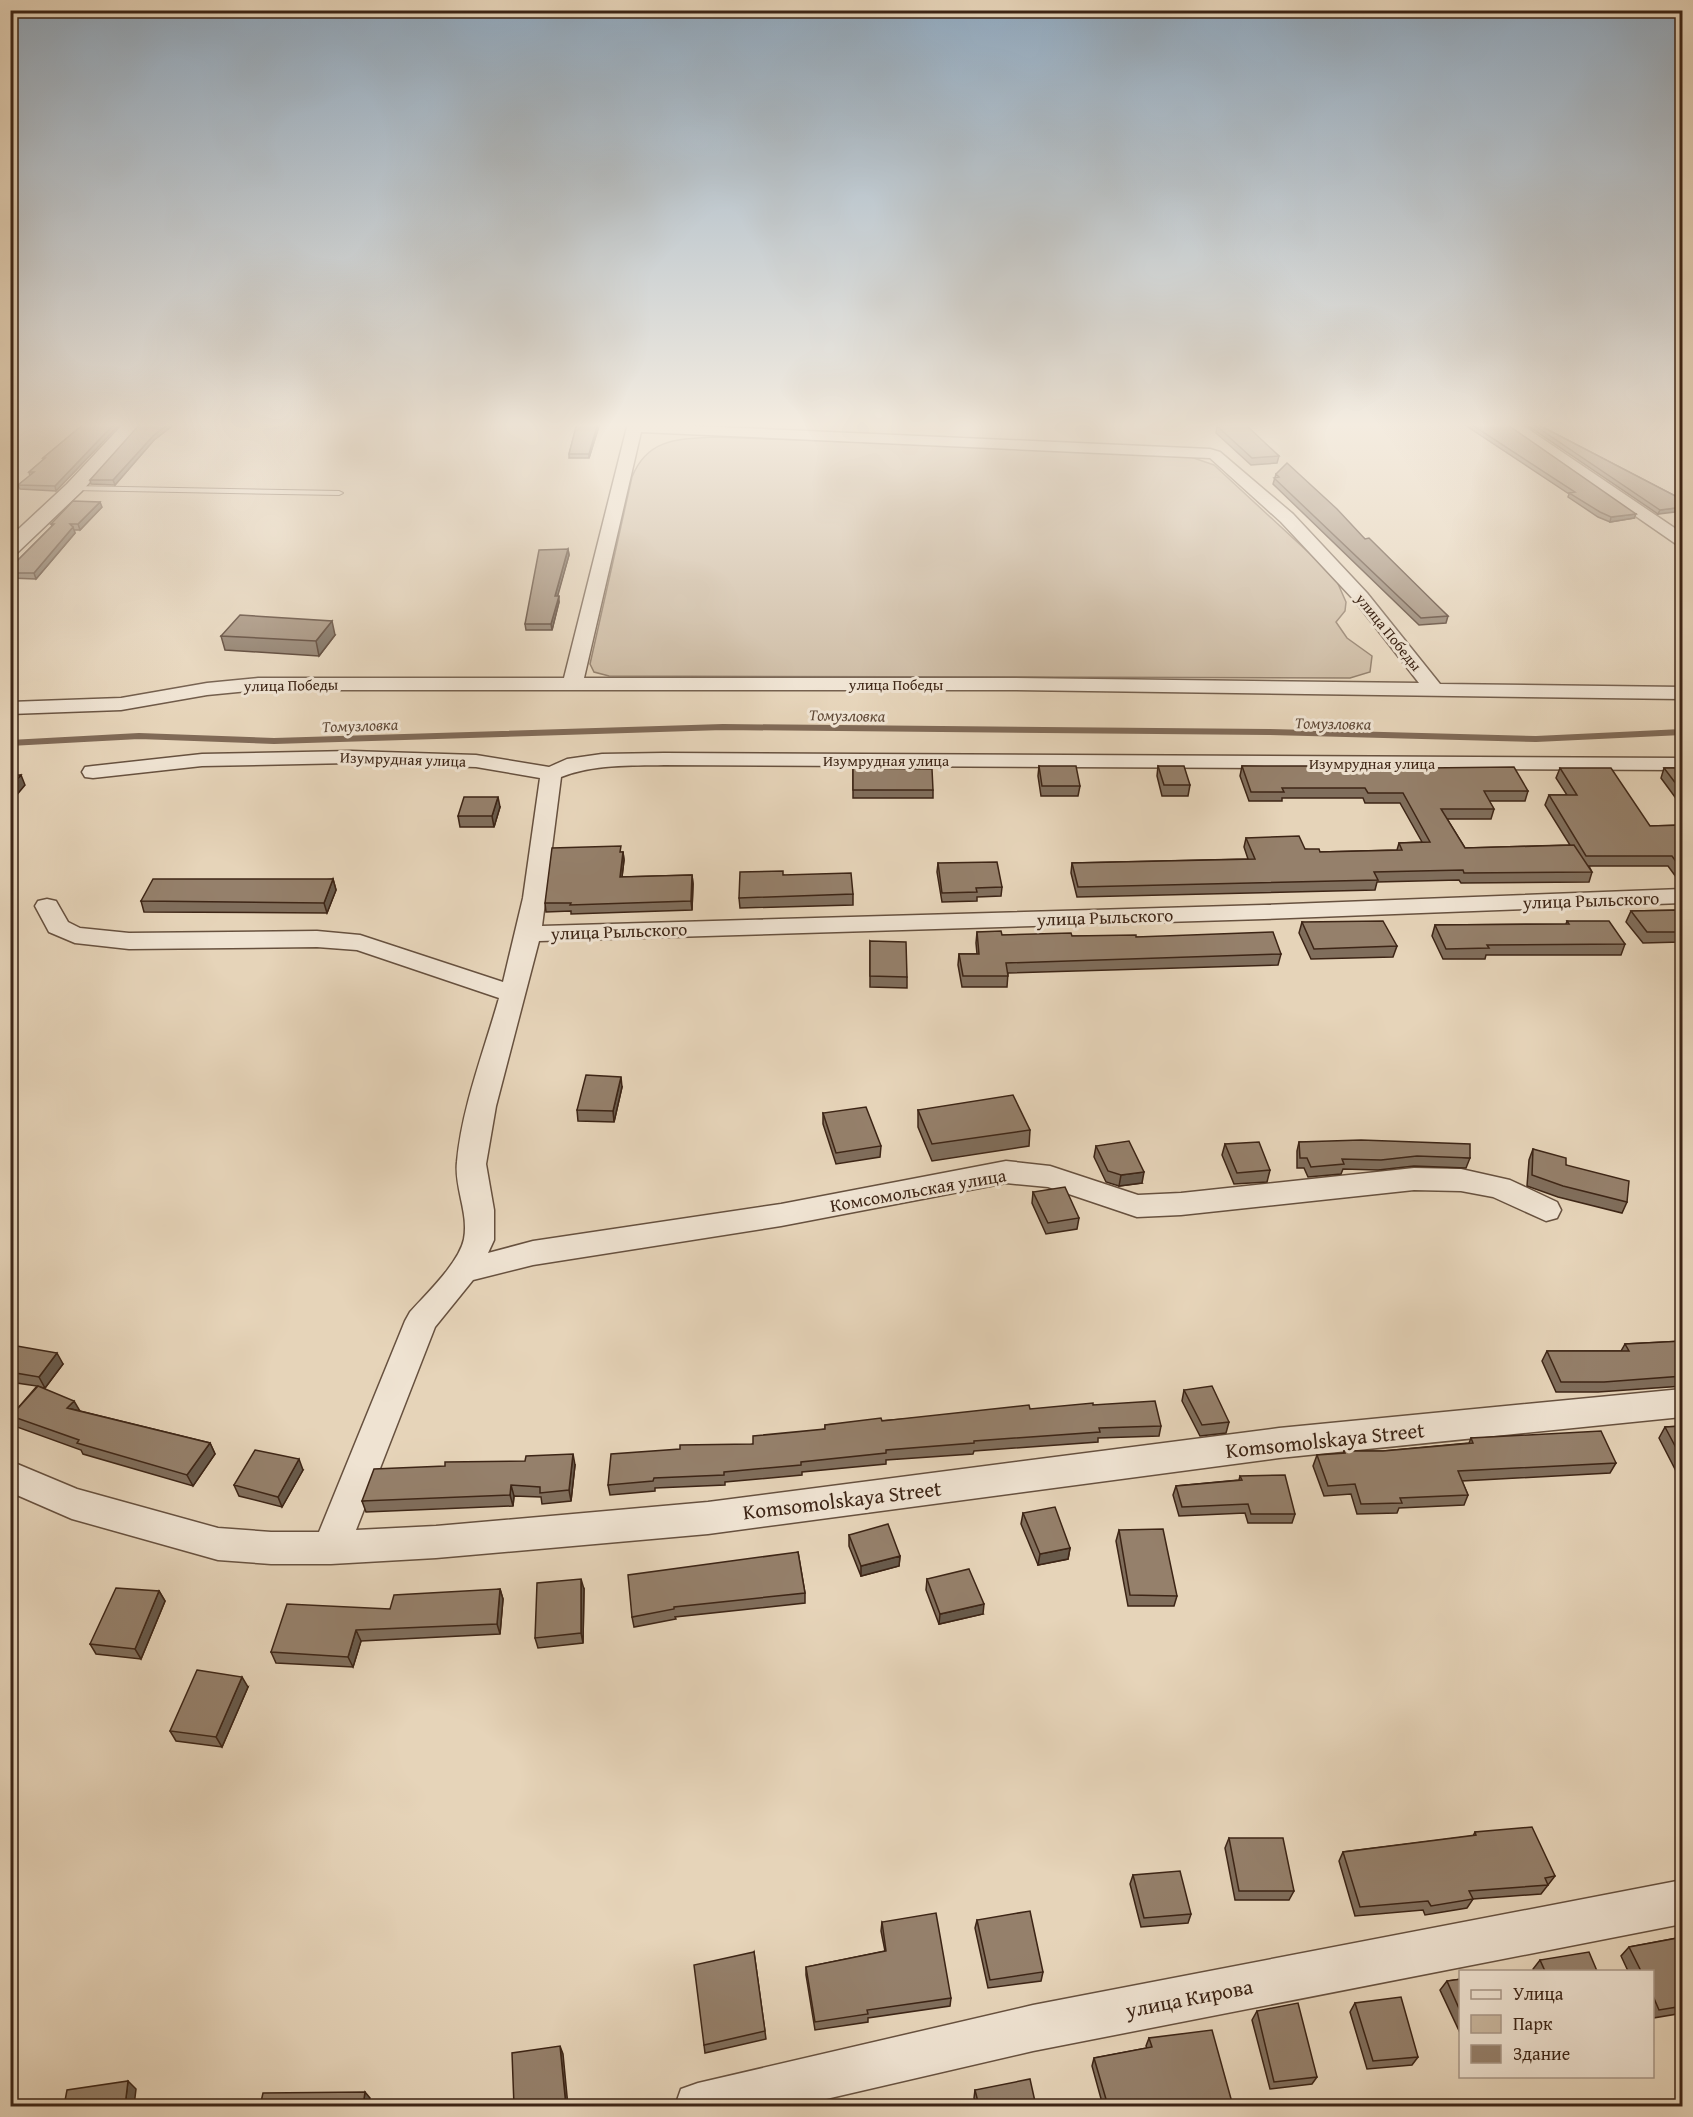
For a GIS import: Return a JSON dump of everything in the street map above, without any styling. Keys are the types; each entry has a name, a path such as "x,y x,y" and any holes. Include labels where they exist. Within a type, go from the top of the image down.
{"main road":[{"path":"10,549 39,522"}],"street":[{"name":"улица Победы","path":"573,682 612,522"},
{"name":"улица Победы","path":"1291,522 1361,597 1435,690"},
{"path":"1655,522 1683,540"},
{"path":"1661,526 1683,525"},
{"name":"улица Победы","path":"10,708 122,704 207,689 258,684 573,682 1011,684 1683,693"},
{"name":"Изумрудная улица","path":"93,772 202,760 351,757 476,762 551,774 575,764 603,760 664,759 1683,764"},
{"path":"331,1548 421,1321 463,1271 479,1240 479,1210 471,1164 482,1106 528,934 551,774"},
{"name":"улица Рыльского","path":"528,934 1264,912 1683,896"},
{"path":"47,906 58,927 75,934 129,941 317,939 360,943 513,994"},
{"name":"Комсомольская улица","path":"463,1271 533,1252 781,1215 1006,1172 1050,1177 1137,1206 1181,1204 1413,1179 1461,1180 1500,1188 1546,1210"},
{"name":"Komsomolskaya Street","path":"10,1476 72,1503 218,1544 271,1548 331,1548 436,1542 708,1518 1280,1443 1683,1403"},
{"name":"улица Кирова","path":"698,2106 1033,2028 1683,1902"}],"green space":[{"path":"622,522 1275,522 1335,577 1346,602 1345,611 1336,622 1347,638 1372,656 1370,672 1350,678 609,676 594,672 590,664"}],"building":[{"path":"53,522 80,522 70,524 73,527 34,573 10,573 10,568 54,524 51,524"},
{"path":"1320,522 1349,522 1365,539 1369,538 1448,616 1421,618"},
{"path":"568,549 555,596 559,596 551,624 525,624 539,550"},
{"path":"240,615 332,621 316,641 221,636"},
{"path":"1039,766 1076,766 1080,786 1042,786"},
{"path":"1158,766 1184,766 1190,785 1164,785"},
{"path":"1242,766 1334,766 1335,769 1514,767 1528,791 1484,791 1494,809 1441,809 1465,848 1574,845 1592,872 1464,873 1463,870 1374,872 1378,880 1078,887 1072,863 1255,859 1246,838 1299,836 1305,849 1319,849 1320,852 1402,850 1399,843 1430,842 1403,793 1368,793 1365,788 1282,788 1284,792 1251,792"},
{"path":"853,768 932,769 933,790 853,790"},
{"path":"1560,768 1611,768 1650,826 1683,825 1683,871 1672,856 1586,856 1549,795 1577,795"},
{"path":"1664,768 1683,768 1683,793"},
{"path":"10,775 21,775 10,787"},
{"path":"464,797 498,797 492,816 458,816"},
{"path":"621,846 620,852 623,852 620,877 692,875 691,901 570,905 571,903 545,903 552,848"},
{"path":"997,862 1002,887 976,888 977,892 942,893 938,863"},
{"path":"783,871 783,875 851,873 853,894 739,898 740,872"},
{"path":"153,879 333,879 324,903 141,901"},
{"path":"1683,910 1683,932 1647,932 1631,911"},
{"path":"1383,921 1397,946 1314,949 1302,922"},
{"path":"1567,921 1609,921 1625,944 1487,945 1489,948 1446,949 1435,925 1569,924"},
{"path":"1001,931 1002,935 1071,933 1072,936 1136,935 1136,937 1273,932 1281,954 1006,963 1008,976 963,976 959,954 979,954 977,932"},
{"path":"870,941 906,942 907,977 870,976"},
{"path":"586,1075 621,1077 613,1111 577,1110"},
{"path":"1013,1095 1030,1130 932,1144 918,1110"},
{"path":"866,1107 881,1146 836,1153 823,1113"},
{"path":"1361,1140 1470,1144 1470,1158 1417,1156 1381,1160 1342,1159 1344,1164 1311,1167 1307,1158 1300,1158 1299,1142"},
{"path":"1129,1141 1144,1172 1121,1175 1108,1171 1096,1146"},
{"path":"1259,1142 1270,1170 1237,1173 1225,1144"},
{"path":"1533,1149 1566,1158 1566,1165 1629,1181 1627,1202 1563,1186 1532,1175"},
{"path":"1065,1187 1079,1218 1048,1223 1033,1192"},
{"path":"1683,1341 1683,1376 1604,1382 1561,1382 1547,1351 1629,1351 1625,1344"},
{"path":"11,1345 57,1353 39,1377 10,1372"},
{"path":"38,1386 74,1401 67,1408 210,1443 187,1475 77,1443 79,1440 11,1416"},
{"path":"1212,1386 1229,1422 1202,1425 1184,1390"},
{"path":"1155,1401 1161,1426 1099,1428 1100,1432 886,1450 886,1453 801,1462 801,1465 724,1472 724,1475 654,1478 653,1481 608,1485 611,1454 680,1449 680,1445 753,1444 753,1436 825,1429 825,1425 881,1418 882,1421 1029,1405 1030,1409 1093,1403 1093,1405"},
{"path":"1683,1426 1683,1461 1665,1427"},
{"path":"1601,1431 1616,1463 1458,1471 1468,1495 1400,1498 1402,1503 1361,1504 1355,1484 1328,1486 1317,1455 1345,1453 1344,1451 1383,1451 1473,1443 1471,1438"},
{"path":"255,1450 299,1459 278,1497 234,1485"},
{"path":"573,1454 569,1490 540,1493 540,1487 511,1485 510,1495 362,1501 374,1469 445,1466 445,1462 525,1461 526,1456"},
{"path":"1285,1475 1295,1514 1251,1514 1248,1504 1182,1507 1176,1486 1242,1480 1240,1476"},
{"path":"1055,1507 1070,1548 1040,1554 1023,1513"},
{"path":"888,1524 900,1556 861,1566 849,1535"},
{"path":"1163,1529 1177,1596 1130,1595 1119,1530"},
{"path":"798,1552 805,1593 674,1607 674,1609 632,1617 628,1575"},
{"path":"969,1569 984,1604 940,1614 927,1579"},
{"path":"581,1579 581,1633 535,1638 537,1583"},
{"path":"116,1588 159,1591 135,1649 90,1644"},
{"path":"500,1589 497,1624 356,1630 348,1657 271,1652 287,1604 390,1609 394,1595"},
{"path":"197,1670 242,1677 216,1737 170,1731"},
{"path":"1532,1827 1555,1876 1545,1878 1548,1885 1469,1891 1473,1899 1431,1906 1428,1901 1360,1907 1343,1852 1476,1835 1475,1832"},
{"path":"1229,1838 1283,1838 1294,1891 1239,1891"},
{"path":"1180,1871 1191,1914 1144,1918 1133,1875"},
{"path":"1030,1911 1043,1972 990,1980 977,1920"},
{"path":"936,1913 951,1998 867,2010 868,2014 815,2022 806,1967 886,1951 882,1922"},
{"path":"1683,1937 1683,2006 1659,2010 1654,1998 1654,1970 1640,1970 1629,1947"},
{"path":"754,1952 765,2031 704,2045 694,1965"},
{"path":"1589,1952 1597,1970 1545,1970 1540,1960"},
{"path":"1459,1979 1459,2008 1447,1981"},
{"path":"1401,1997 1418,2057 1373,2061 1355,2003"},
{"path":"1298,2003 1317,2077 1274,2082 1257,2011"},
{"path":"1212,2030 1233,2106 1108,2106 1094,2058 1152,2047 1149,2038"},
{"path":"560,2046 566,2106 514,2106 512,2053"},
{"path":"1030,2079 1036,2106 979,2106 975,2090"},
{"path":"128,2081 125,2106 64,2106 67,2090"},
{"path":"365,2092 363,2106 260,2106 263,2093"}],"waterway":[{"name":"Томузловка","path":"10,743 139,736 274,741 723,727 1269,732 1536,739 1682,732"}]}
